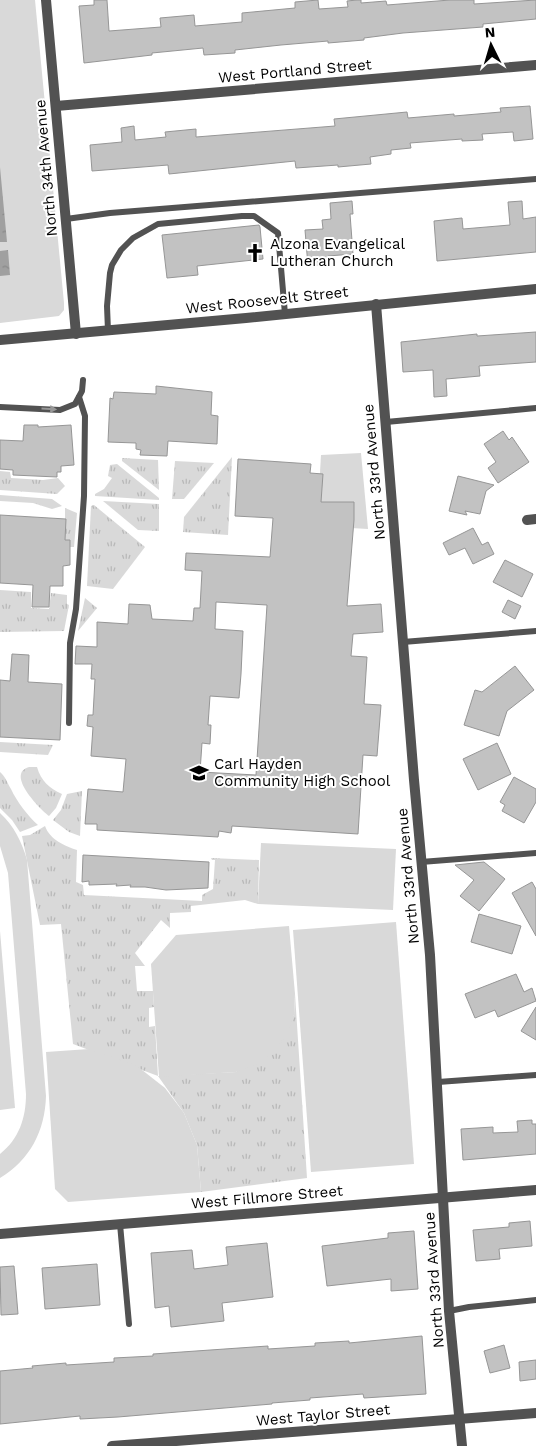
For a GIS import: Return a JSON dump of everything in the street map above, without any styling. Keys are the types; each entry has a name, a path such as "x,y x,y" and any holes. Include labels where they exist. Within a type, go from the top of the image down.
{"street":[{"name":"North 34th Avenue","path":"46,0 76,334"},
{"name":"West Portland Street","path":"56,106 536,65"},
{"name":"West Roosevelt Street","path":"0,340 285,314 536,288"},
{"name":"North 33rd Avenue","path":"376,304 430,955 450,1311 462,1446"},
{"name":"West Fillmore Street","path":"0,1234 536,1190"},
{"name":"West Taylor Street","path":"112,1446 536,1413"}],"lane":[{"path":"66,219 110,213 536,179"},
{"path":"108,331 107,306 112,265 121,250 133,238 158,224 254,216 278,233 285,314"},
{"path":"0,407 60,410 75,404 82,391 83,380"},
{"path":"69,723 70,643 76,609 84,496 85,416 79,397"},
{"path":"386,422 536,408"},
{"path":"403,642 536,631"},
{"path":"421,862 536,853"},
{"path":"438,1082 536,1075"},
{"path":"120,1224 129,1324"},
{"path":"450,1311 469,1307 536,1300"}],"green space":[{"path":"0,0 35,0 64,310 59,316 0,323"},
{"path":"361,453 368,529 317,526 321,455"},
{"path":"232,457 228,535 183,532 184,517"},
{"path":"122,458 158,460 159,490 122,461"},
{"path":"175,461 214,463 184,499 172,499"},
{"path":"117,464 159,498 159,500 95,496 95,494 104,489 112,478 108,476 110,465"},
{"path":"0,471 10,472 11,478 43,480 58,478 65,486 57,494 0,490"},
{"path":"0,495 52,499 62,506 52,509 33,503 0,501"},
{"path":"103,501 159,504 159,531 138,530"},
{"path":"94,505 145,547 113,589 87,586 91,506"},
{"path":"65,508 77,513 74,547 70,547 70,540 65,540"},
{"path":"0,590 31,592 31,608 49,609 51,593 67,595 67,604 69,605 64,631 0,632"},
{"path":"85,598 97,608 78,631"},
{"path":"0,742 53,745 48,755 0,752"},
{"path":"29,767 37,767 46,784 62,794 56,808 49,816 32,799 22,784 21,777 23,771"},
{"path":"0,772 20,804 38,825 20,832 12,820 0,808"},
{"path":"82,791 80,836 69,832 53,820 61,810 67,794"},
{"path":"0,813 17,835 27,860 46,1096 43,1121 34,1143 20,1163 0,1178 0,1154 17,1135 25,1111 26,1094 8,873 0,846"},
{"path":"45,826 54,839 77,850 76,882 83,885 84,895 202,901 202,895 213,889 215,860 211,858 259,860 258,904 245,900 191,906 191,912 170,913 170,928 161,920 135,953 145,966 135,966 137,991 153,991 154,1007 149,1008 149,1027 155,1026 158,1076 73,1044 61,924 40,925 22,836 30,835"},
{"path":"261,843 396,849 393,910 258,904"},
{"path":"396,922 414,1164 311,1172 293,930"},
{"path":"289,926 295,994 294,1015 288,1032 275,1051 257,1064 236,1072 159,1077 151,964 176,935"},
{"path":"0,931 15,1108 0,1110"},
{"path":"295,994 307,1178 201,1192 197,1145 184,1113 158,1076 236,1072 294,1015"},
{"path":"89,1049 137,1066 165,1088 184,1113 197,1145 201,1192 68,1202 55,1189 46,1052"}],"water":[{"path":"0,167 7,242 0,242"},
{"path":"8,250 10,275 0,276 0,251"}],"building":[{"path":"94,0 107,0 109,31 161,27 160,18 194,15 195,26 242,22 242,13 295,8 295,2 318,0 319,9 348,7 347,1 357,0 361,0 361,3 386,1 387,5 450,0 474,0 474,4 536,0 536,19 483,24 483,27 403,33 364,38 364,40 328,43 328,41 235,50 235,53 204,55 203,48 84,63 79,6 94,5"},
{"path":"530,106 533,139 514,141 513,132 482,134 483,140 462,141 462,139 410,143 411,148 391,150 391,154 370,157 371,164 296,168 295,161 169,174 168,165 92,171 90,145 122,142 121,128 134,126 135,140 166,137 165,132 196,129 196,137 335,126 334,119 407,112 408,118 454,114 454,116 501,112 500,108"},
{"path":"352,201 353,214 350,214 353,254 328,256 328,264 308,266 305,230 323,229 322,220 331,219 330,203"},
{"path":"522,201 523,219 536,217 536,252 437,261 434,221 462,218 463,229 510,225 508,202"},
{"path":"259,225 263,259 197,266 198,275 167,278 162,235"},
{"path":"536,332 536,362 479,366 480,376 446,379 447,396 434,397 433,370 403,372 401,342 477,334 477,336"},
{"path":"156,386 212,392 211,415 218,416 217,444 168,441 167,456 140,455 141,450 136,449 136,443 108,442 110,398 113,399 114,392 156,394"},
{"path":"24,425 38,425 38,427 71,425 74,465 61,466 61,472 57,472 57,477 13,475 13,470 0,469 0,440 23,441"},
{"path":"503,431 509,440 512,437 529,462 498,483 488,468 496,462 484,444"},
{"path":"238,459 311,464 310,473 323,474 321,502 354,502 347,606 381,604 383,632 353,634 351,656 367,657 364,704 381,705 377,756 363,755 358,834 232,826 231,833 219,831 218,837 97,830 97,824 85,824 88,789 123,792 126,759 91,756 93,727 87,726 88,715 93,715 95,679 91,679 92,664 75,664 76,646 97,647 97,622 128,624 129,604 150,605 152,619 193,621 194,608 200,608 202,571 185,570 186,553 270,557 273,518 235,516","holes":["216,602 267,605 256,775 200,772 202,743 210,744 211,725 208,725 210,696 239,698 243,631 215,629"]},
{"path":"458,476 494,485 486,491 480,514 465,511 467,515 449,511"},
{"path":"0,515 66,519 65,540 70,540 70,565 63,566 63,586 50,586 49,607 32,607 33,585 0,583"},
{"path":"473,528 482,545 488,542 494,554 473,564 465,548 449,555 443,543"},
{"path":"505,560 533,574 522,597 493,582"},
{"path":"508,600 521,606 515,619 502,612"},
{"path":"12,654 29,655 28,682 62,684 60,740 0,737 0,680 10,681"},
{"path":"515,666 534,690 507,711 499,736 464,725 475,690 482,692"},
{"path":"497,743 511,774 478,790 463,759"},
{"path":"514,777 536,789 536,802 524,823 502,811 505,805 500,802"},
{"path":"83,855 209,862 208,888 166,890 130,887 131,885 116,886 117,884 89,885 89,881 82,882"},
{"path":"484,862 505,879 479,911 460,896 474,880 455,865"},
{"path":"532,882 536,889 536,936 512,893"},
{"path":"479,914 521,926 512,954 471,942"},
{"path":"516,974 524,992 532,988 536,1001 498,1017 495,1010 475,1018 465,994"},
{"path":"536,1007 536,1040 521,1031"},
{"path":"532,1120 532,1124 536,1124 536,1154 463,1160 461,1129 493,1127 493,1133 518,1132 517,1121"},
{"path":"530,1221 532,1246 499,1249 500,1259 476,1261 473,1230 509,1227 509,1223"},
{"path":"414,1231 418,1289 391,1291 391,1279 327,1286 322,1246 388,1238 388,1233"},
{"path":"267,1243 273,1297 222,1303 224,1321 171,1327 169,1306 155,1308 151,1253 192,1250 194,1269 228,1265 226,1247"},
{"path":"97,1264 100,1305 45,1309 42,1268"},
{"path":"14,1266 18,1314 1,1315 0,1267"},
{"path":"422,1336 426,1394 364,1398 363,1394 118,1417 80,1419 80,1416 0,1424 0,1371 66,1363 66,1365 114,1362 114,1358 153,1356 153,1354 268,1346 268,1349 315,1346 315,1343 349,1341 349,1343"},
{"path":"504,1345 510,1368 490,1373 484,1351"},
{"path":"536,1360 536,1379 520,1381 519,1362"}],"place":[{"name":"Alzona Evangelical Lutheran Church","path":"255,253"},
{"name":"Carl Hayden Community High School","path":"199,773"}]}
